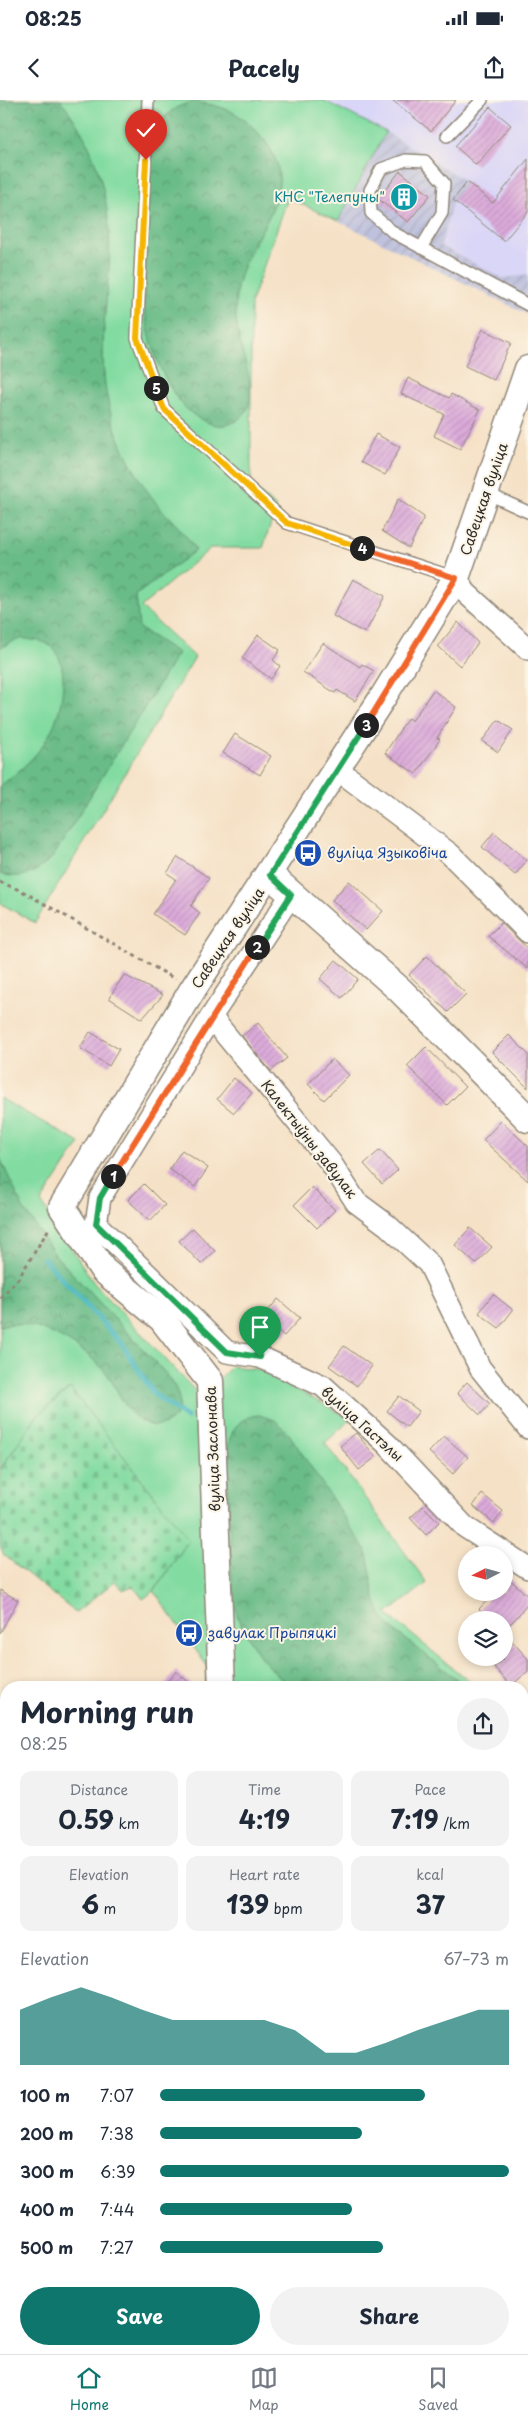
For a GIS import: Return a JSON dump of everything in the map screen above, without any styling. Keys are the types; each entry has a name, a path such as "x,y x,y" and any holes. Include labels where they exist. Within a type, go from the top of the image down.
{"street":[{"name":"Савецкая вуліца","path":"62,1208 193,989 270,875 456,578 528,370"},
{"path":"456,578 466,593 528,649"},
{"path":"337,769 450,854 528,932"},
{"path":"270,875 400,990 528,1119"},
{"name":"Савецкая вуліца","path":"96,1224 100,1198 211,1017 291,895"},
{"name":"Калектыўны завулак","path":"211,1017 331,1163 356,1202 386,1225 429,1264 480,1368 528,1428"},
{"name":"вуліца Заслонава","path":"62,1208 104,1270 162,1319 210,1381 222,1681"},
{"name":"вуліца Гастэлы","path":"96,1224 227,1352 260,1357 323,1386 387,1444 465,1527 528,1568"}],"lane":[{"path":"148,100 137,338 164,409 287,523 456,578"},
{"path":"447,136 482,100"},
{"path":"420,248 442,213 444,183 425,161 406,160 381,169 370,190 371,212 394,233 420,248 528,305"},
{"path":"486,493 528,512"}],"path":[{"path":"0,882 22,891 193,989"},
{"path":"0,1298 18,1279 62,1208"}],"shaded area":[{"path":"323,100 528,100 528,275 502,278 441,246 453,200 467,182 386,132"},
{"path":"386,132 467,182 453,200 441,246 502,278 528,275 527,314 338,221"}],"green space":[{"path":"0,100 323,100 386,132 338,221 288,198 251,302 251,485 276,507 263,548 211,548 141,607 195,657 35,923 0,903"},
{"path":"0,100 60,100 84,137 93,157 105,200 110,244 103,351 108,402 116,431 136,473 153,499 196,550 136,595 139,628 178,653 53,857 35,871 17,876 0,874 0,786 16,774 43,745 53,727 61,703 63,674 55,650 45,643 20,639 0,648"},
{"path":"192,102 213,105 231,111 246,121 261,136 275,157 279,178 277,197 240,275 236,296 237,328 249,377 250,398 248,407 238,419 224,425 217,425 200,419 186,408 174,394 156,357 150,337 144,302 150,154 162,121 173,110"},
{"path":"0,1098 80,1143 41,1202 94,1283 201,1397 232,1366 261,1370 351,1419 325,1443 427,1583 387,1614 469,1681 206,1681 207,1666 154,1591 187,1543 70,1388 36,1417 0,1470"},
{"path":"0,1158 23,1208 56,1256 172,1381 179,1399 179,1405 175,1417 169,1422 155,1426 140,1420 128,1409 107,1374 98,1364 87,1354 58,1336 28,1325 13,1324 0,1326"},
{"path":"70,1388 189,1540 154,1591 143,1599 133,1586 123,1590 115,1581 76,1613 4,1555 0,1546 0,1470 36,1417"},
{"path":"259,1415 275,1420 289,1434 366,1550 375,1600 383,1618 390,1627 459,1681 283,1681 260,1656 239,1621 233,1601 226,1452 236,1427 240,1422"}],"building":[{"path":"392,100 456,100 431,131"},
{"path":"490,107 511,125 476,165 455,146"},
{"path":"528,159 528,212 504,241 453,200 467,182 493,203"},
{"name":"КНС \"Телепуны\"","path":"400,171 430,195 408,222 378,199"},
{"path":"483,329 511,343 494,380 465,366"},
{"path":"408,378 449,398 451,394 480,410 460,449 434,436 444,414 401,394"},
{"path":"376,434 400,447 385,475 361,462"},
{"path":"398,499 424,517 409,548 382,531"},
{"path":"353,579 385,596 365,633 333,616"},
{"path":"458,622 478,643 460,666 438,646"},
{"path":"258,635 280,650 273,660 280,666 271,679 242,658"},
{"path":"323,643 360,667 362,664 374,671 355,701 337,690 335,693 303,672"},
{"path":"433,690 456,707 437,738 440,739 416,774 385,753 408,718 412,721"},
{"path":"498,720 513,730 498,752 482,741"},
{"path":"235,734 271,756 260,775 223,753"},
{"path":"494,832 527,860 515,875 482,847"},
{"path":"178,857 209,878 191,906 200,913 185,935 153,914 176,879 167,873"},
{"path":"349,881 383,911 366,930 332,900"},
{"path":"501,923 528,949 528,969 488,936"},
{"path":"427,956 466,994 448,1012 409,975"},
{"path":"336,960 358,979 342,998 320,979"},
{"path":"124,975 163,995 142,1019 109,998"},
{"path":"258,1023 287,1058 271,1071 242,1036"},
{"path":"90,1032 119,1049 109,1066 80,1048"},
{"path":"509,1035 528,1054 528,1088 492,1052"},
{"path":"426,1047 465,1087 447,1105 407,1066"},
{"path":"332,1059 349,1075 324,1100 308,1084"},
{"path":"234,1078 252,1093 234,1113 217,1099"},
{"path":"501,1121 528,1146 528,1181 483,1140"},
{"path":"182,1150 208,1168 195,1187 169,1169"},
{"path":"380,1150 398,1170 382,1184 364,1164"},
{"path":"144,1184 165,1205 150,1221 128,1200"},
{"path":"312,1187 335,1210 317,1228 294,1205"},
{"path":"193,1228 215,1251 201,1264 179,1241"},
{"path":"470,1228 492,1247 476,1264 455,1245"},
{"path":"493,1294 513,1310 499,1328 479,1313"},
{"path":"278,1299 300,1318 284,1336 263,1317"},
{"path":"344,1346 372,1366 357,1386 329,1366"},
{"path":"467,1382 490,1404 480,1415 457,1393"},
{"path":"399,1396 419,1411 407,1427 387,1411"},
{"path":"356,1433 376,1457 359,1470 340,1446"},
{"path":"444,1436 468,1457 453,1474 429,1452"},
{"path":"482,1494 503,1511 494,1523 473,1506"},
{"path":"423,1506 439,1522 426,1535 410,1518"},
{"path":"513,1582 528,1596 528,1604 513,1621 513,1611 481,1611 479,1609 487,1601 513,1601"},
{"path":"0,1590 18,1600 0,1633"},
{"path":"513,1642 528,1659 528,1671 517,1681 507,1681 494,1667 513,1666"},
{"path":"176,1671 187,1681 168,1681"}],"waterway":[{"path":"44,1259 122,1344 154,1394 187,1418"}],"place":[{"name":"КНС \"Телепуны\"","path":"404,197"},
{"name":"вуліца Языковіча","path":"308,853"},
{"name":"завулак Прыпяцкі","path":"189,1633"}],"route":[{"path":"146,160 137,338 164,409 287,523 456,578 270,875 291,895 211,1017 100,1198 96,1224 227,1352 260,1357"}]}
